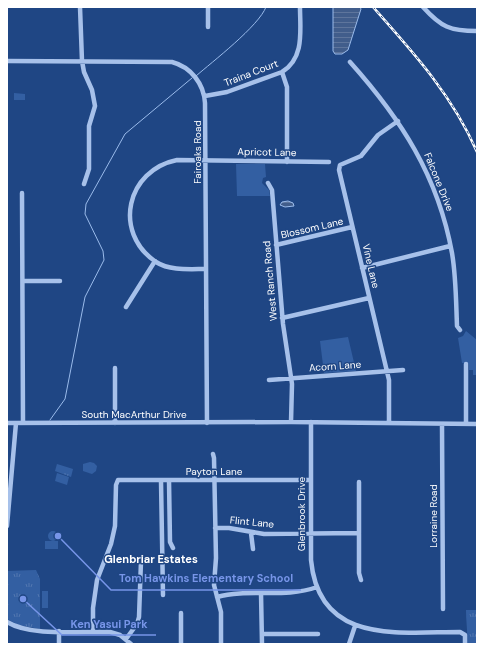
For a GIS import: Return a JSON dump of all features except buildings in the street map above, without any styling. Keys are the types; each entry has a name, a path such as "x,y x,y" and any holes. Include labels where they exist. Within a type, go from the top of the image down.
{"street":[{"path":"80,7 82,61 84,72 92,90 95,106 89,126 89,169 84,184"},
{"path":"208,7 208,27"},
{"name":"Traina Court","path":"205,96 227,92 282,72 289,66 298,52 300,7"},
{"path":"423,7 435,21 444,27 460,31 477,31"},
{"name":"Fairoaks Road","path":"7,61 161,61 177,64 192,74 202,88 205,96 206,160 207,423"},
{"name":"Falcone Drive","path":"350,62 376,92 398,121 423,164 440,204 455,273 457,326 460,330"},
{"path":"282,72 287,93 287,162"},
{"name":"Vine Lane","path":"389,422 387,372 339,174 340,165 361,156 378,135 398,121"},
{"name":"Apricot Lane","path":"155,262 139,244 132,229 130,211 137,187 147,174 162,164 177,160 328,162"},
{"name":"West Ranch Road","path":"268,182 272,190 282,318 291,379 291,422"},
{"path":"22,193 23,423"},
{"name":"Blossom Lane","path":"276,245 352,227"},
{"path":"362,268 450,246"},
{"path":"126,307 155,262 172,268 206,269"},
{"path":"23,281 60,281"},
{"path":"282,318 369,298"},
{"path":"466,364 466,424"},
{"path":"115,368 115,423"},
{"name":"Acorn Lane","path":"269,380 403,370"},
{"path":"291,422 477,424"},
{"name":"South MacArthur Drive","path":"7,423 291,422"},
{"name":"Glenbrook Drive","path":"310,422 310,533 312,572 322,597 335,612 355,626 375,631 460,632 465,634 465,644"},
{"path":"7,526 16,423"},
{"name":"Lorraine Road","path":"442,424 443,609"},
{"path":"212,454 214,458 215,480 216,558 214,585 222,616 221,644"},
{"name":"Payton Lane","path":"93,631 95,588 101,565 114,531 116,485 118,480 310,480"},
{"path":"161,480 164,595"},
{"path":"170,480 170,542 173,548"},
{"path":"359,482 359,573 361,580"},
{"name":"Flint Lane","path":"215,528 229,528 251,533 359,533"},
{"path":"251,533 253,550"},
{"path":"126,639 137,624 139,617 141,561"},
{"path":"217,597 236,593 300,592 317,587"},
{"path":"261,593 262,644"},
{"path":"181,613 181,644"},
{"path":"7,622 27,630 110,632 126,639 131,644"},
{"path":"349,644 355,626"},
{"path":"59,631 59,644"},
{"path":"262,634 318,634"}],"green space":[{"path":"14,93 25,94 25,100 14,100"},
{"path":"236,164 265,164 266,177 263,178 262,183 269,190 270,196 237,196"},
{"path":"466,331 477,340 477,375 473,375 473,370 469,370 469,364 462,363 458,338 463,336"},
{"path":"348,337 356,371 324,373 320,341"},
{"path":"90,462 97,466 96,471 92,474 83,471 83,464"},
{"path":"57,464 73,469 71,477 55,471"},
{"path":"57,473 69,477 67,485 55,481"},
{"path":"53,531 58,536 53,541 48,536"},
{"path":"45,541 58,541 58,549 45,549"},
{"path":"36,570 40,579 40,629 18,625 7,619 7,571"},
{"path":"42,591 48,591 48,608 42,608"},
{"path":"466,610 477,610 477,644 467,644"}],"shaded area":[{"path":"333,7 360,7 361,9 348,50 342,54 335,54 333,51"},
{"path":"288,201 293,203 294,206 285,207 280,205 282,202"}],"waterway":[{"path":"196,76 245,33 262,15 266,7"},
{"path":"50,420 65,399 85,297 104,260 103,251 85,214 86,204 125,134 192,78"}],"railway":[{"path":"373,7 403,41 444,93 477,152"}],"place":[{"name":"Tom Hawkins Elementary School","path":"58,536"},
{"name":"Ken Yasui Park","path":"23,599"}],"district":[{"name":"Glenbriar Estates","path":"151,559"}]}
